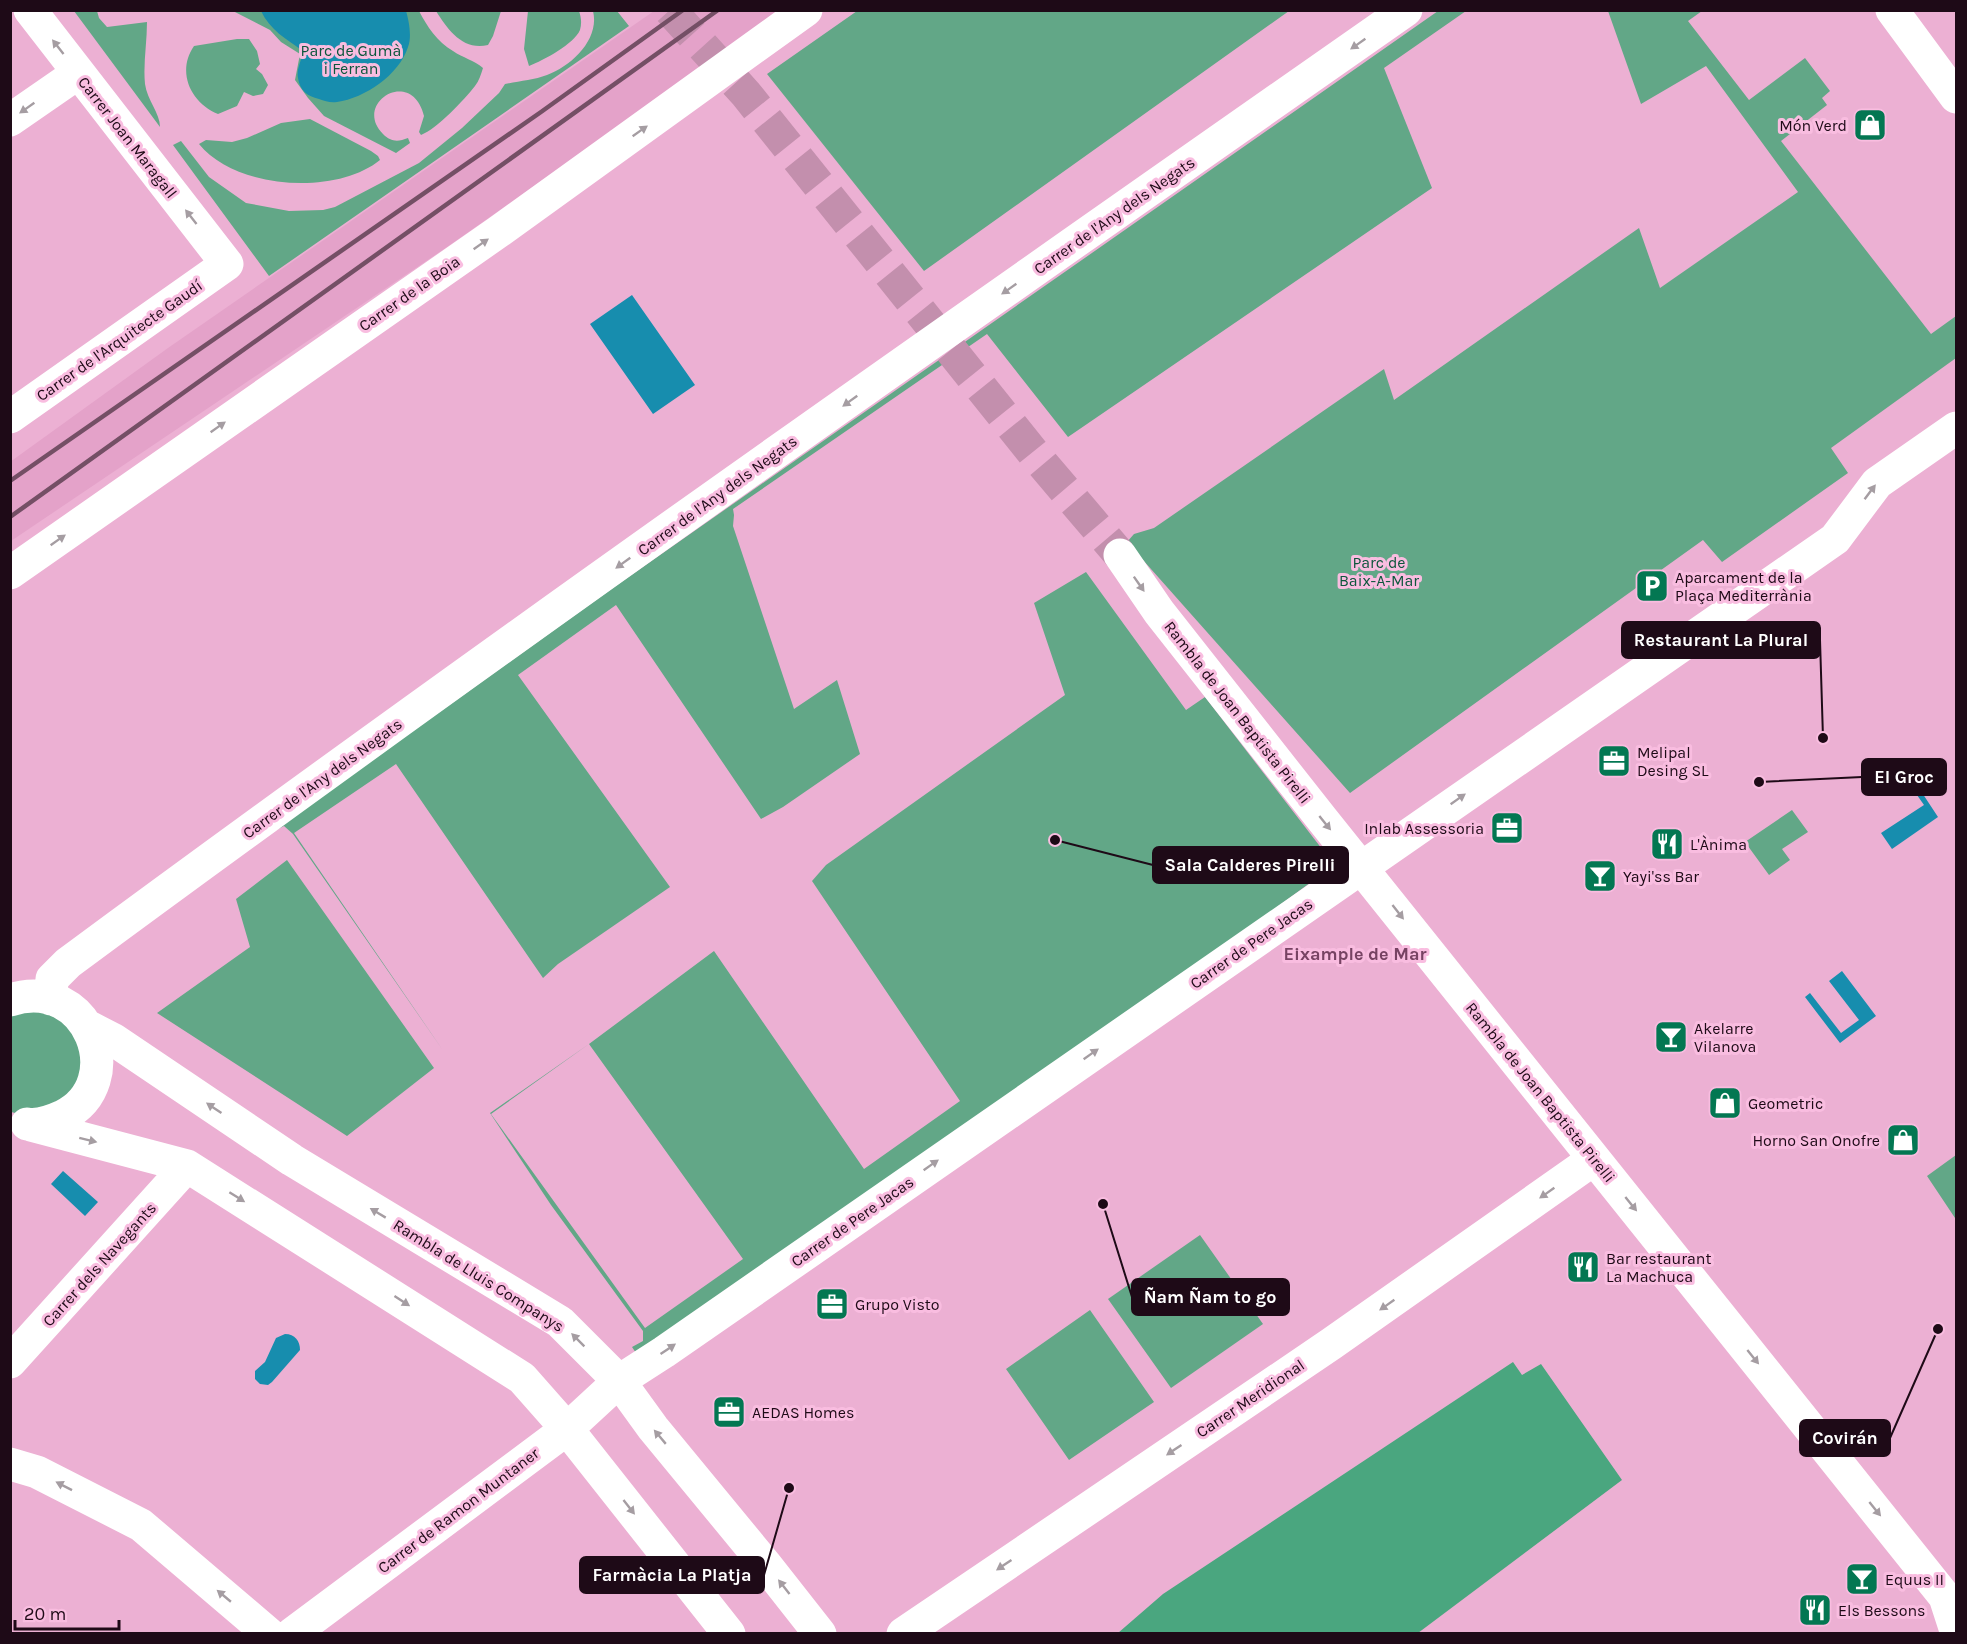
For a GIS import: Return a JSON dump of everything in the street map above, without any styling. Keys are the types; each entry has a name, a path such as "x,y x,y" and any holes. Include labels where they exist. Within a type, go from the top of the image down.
{"street":[{"name":"Carrer Joan Maragall","path":"30,10 227,264"},
{"name":"Carrer de la Boia","path":"10,573 498,232 806,10"},
{"name":"Carrer de l'Any dels Negats","path":"51,999 52,980 68,963 210,857 951,328 1406,10"},
{"path":"1892,10 1956,97"},
{"path":"10,120 78,73"},
{"name":"Carrer de l'Arquitecte Gaudí","path":"10,417 227,264"},
{"name":"Carrer de Pere Jacas","path":"619,1381 1835,539 1877,483 1956,428"},
{"name":"Rambla de Joan Baptista Pirelli","path":"1120,555 1159,612 1945,1596 1956,1631"},
{"path":"10,1000 36,996 51,999 78,1014 87,1026 95,1044 97,1064 93,1083 83,1100 68,1113 51,1122 21,1123"},
{"name":"Rambla de Lluis Companys","path":"87,1026 114,1040 292,1161 560,1322 619,1381 653,1428 820,1634"},
{"path":"21,1123 188,1166 522,1378 567,1429 729,1634"},
{"name":"Carrer Meridional","path":"903,1634 1331,1344 1594,1159"},
{"name":"Carrer dels Navegants","path":"10,1362 188,1166"},
{"name":"Carrer de Ramon Muntaner","path":"292,1634 567,1429 619,1381"},
{"path":"10,1464 37,1473 141,1525 269,1634"}],"shaded area":[{"path":"654,11 784,11 447,247 11,541 10,462 168,348"}],"green space":[{"path":"74,11 97,11 99,18 107,27 147,22 145,84 160,127"},
{"name":"Parc de Gumà i Ferran","path":"233,11 419,11 429,28 442,43 483,68 476,84 464,99 442,121 421,135 419,132 424,116 418,101 408,93 398,92 387,95 379,101 375,111 375,122 383,134 395,140 408,138 410,143 396,153 324,116 295,80 300,54 281,42 270,30"},
{"name":"Parc de Gumà i Ferran","path":"436,11 501,11 488,45 479,46 471,45 457,37"},
{"path":"528,11 579,11 580,30 565,46 529,66 524,49"},
{"path":"593,11 617,11 629,26 269,276 173,145 181,141 209,177 246,203 289,211 323,210 335,207 419,163 462,128 499,93 505,84 542,77 566,65 588,41 594,21"},
{"path":"857,11 1289,11 924,271 767,74"},
{"path":"1438,11 1466,11 1384,68 1432,188 1068,437 987,334 733,509 733,526 794,709 837,680 860,754 783,807 761,819 616,605 518,675 670,887 558,964 543,978 396,764 294,833 442,1049 293,834 284,826 272,832 610,590"},
{"name":"Parc de Baix-A-Mar","path":"1608,11 1702,11 1688,21 1749,100 1805,58 1830,91 1822,98 1827,105 1781,141 1931,334 1956,316 1956,358 1831,448 1848,473 1722,562 1703,540 1350,793 1127,542 1134,534 1154,528 1384,369 1394,400 1639,228 1660,288 1798,192 1706,66 1641,104"},
{"name":"Parc de Gumà i Ferran","path":"249,39 257,51 260,64 256,69 268,85 263,94 253,96 244,92 237,106 218,114 208,109 194,95 189,86 186,66 194,46"},
{"name":"Parc de Gumà i Ferran","path":"310,119 371,151 380,160 361,171 338,179 313,183 287,182 236,171 215,159 199,144 206,140 232,142 281,123"},
{"path":"1086,572 1186,710 1205,697 1322,849 1318,877 1190,971 1034,1080 940,1142 817,1232 640,1353 638,1362 622,1367 562,1313 264,1127 155,1056 563,1311 620,1363 625,1365 635,1362 638,1356 632,1347 643,1341 643,1331 551,1205 490,1113 589,1044 714,951 864,1169 960,1101 812,881 826,865 1065,695 1034,603","holes":["589,1044 743,1259 645,1328 491,1114"]},
{"path":"1792,810 1808,832 1782,849 1790,860 1769,875 1745,842"},
{"path":"287,860 434,1068 347,1136 157,1013 250,947 236,899"},
{"path":"32,1009 66,1019 85,1048 75,1097 28,1116 11,1112 10,1014"},
{"path":"1956,1155 1956,1217 1955,1218 1927,1176"},
{"path":"1200,1235 1263,1324 1171,1388 1108,1299"},
{"path":"1090,1310 1154,1402 1069,1460 1006,1369"},
{"path":"1513,1362 1522,1375 1541,1364 1622,1480 1418,1633 1118,1633 1163,1594"}],"water":[{"path":"261,11 406,11 410,39 404,57 380,84 348,100 328,102 302,90 298,68 303,51 274,29"},
{"path":"632,295 695,385 653,414 590,324"},
{"path":"1911,776 1938,817 1892,849 1881,833 1924,805 1910,785 1898,793 1894,788"},
{"path":"1842,971 1876,1016 1840,1043 1805,997 1810,993 1841,1033 1859,1020 1829,981"},
{"path":"63,1171 98,1202 85,1216 51,1184"},
{"path":"285,1334 292,1335 296,1339 300,1350 272,1382 268,1385 260,1384 255,1379 255,1371 265,1362 276,1338"}],"tunnel":[{"path":"670,10 746,94 1035,455 1120,555"}],"railway":[{"path":"10,481 541,112 683,10"},
{"path":"10,517 718,10"}],"place":[{"name":"Món Verd","path":"1870,125"},
{"name":"Aparcament de la Plaça Mediterrània","path":"1652,586"},
{"name":"Restaurant La Plural","path":"1823,738"},
{"name":"Melipal Desing SL","path":"1614,761"},
{"name":"El Groc","path":"1759,782"},
{"name":"Inlab Assessoria","path":"1507,828"},
{"name":"Sala Calderes Pirelli","path":"1055,840"},
{"name":"L'Ànima","path":"1667,844"},
{"name":"Yayi'ss Bar","path":"1600,876"},
{"name":"Akelarre Vilanova","path":"1671,1037"},
{"name":"Geometric","path":"1725,1103"},
{"name":"Horno San Onofre","path":"1903,1140"},
{"name":"Ñam Ñam to go","path":"1103,1204"},
{"name":"Bar restaurant La Machuca","path":"1583,1267"},
{"name":"Grupo Visto","path":"832,1304"},
{"name":"Covirán","path":"1938,1329"},
{"name":"AEDAS Homes","path":"729,1412"},
{"name":"Farmàcia La Platja","path":"789,1488"},
{"name":"Equus II","path":"1862,1579"},
{"name":"Els Bessons","path":"1815,1610"}],"district":[{"name":"Eixample de Mar","path":"1355,954"}]}
